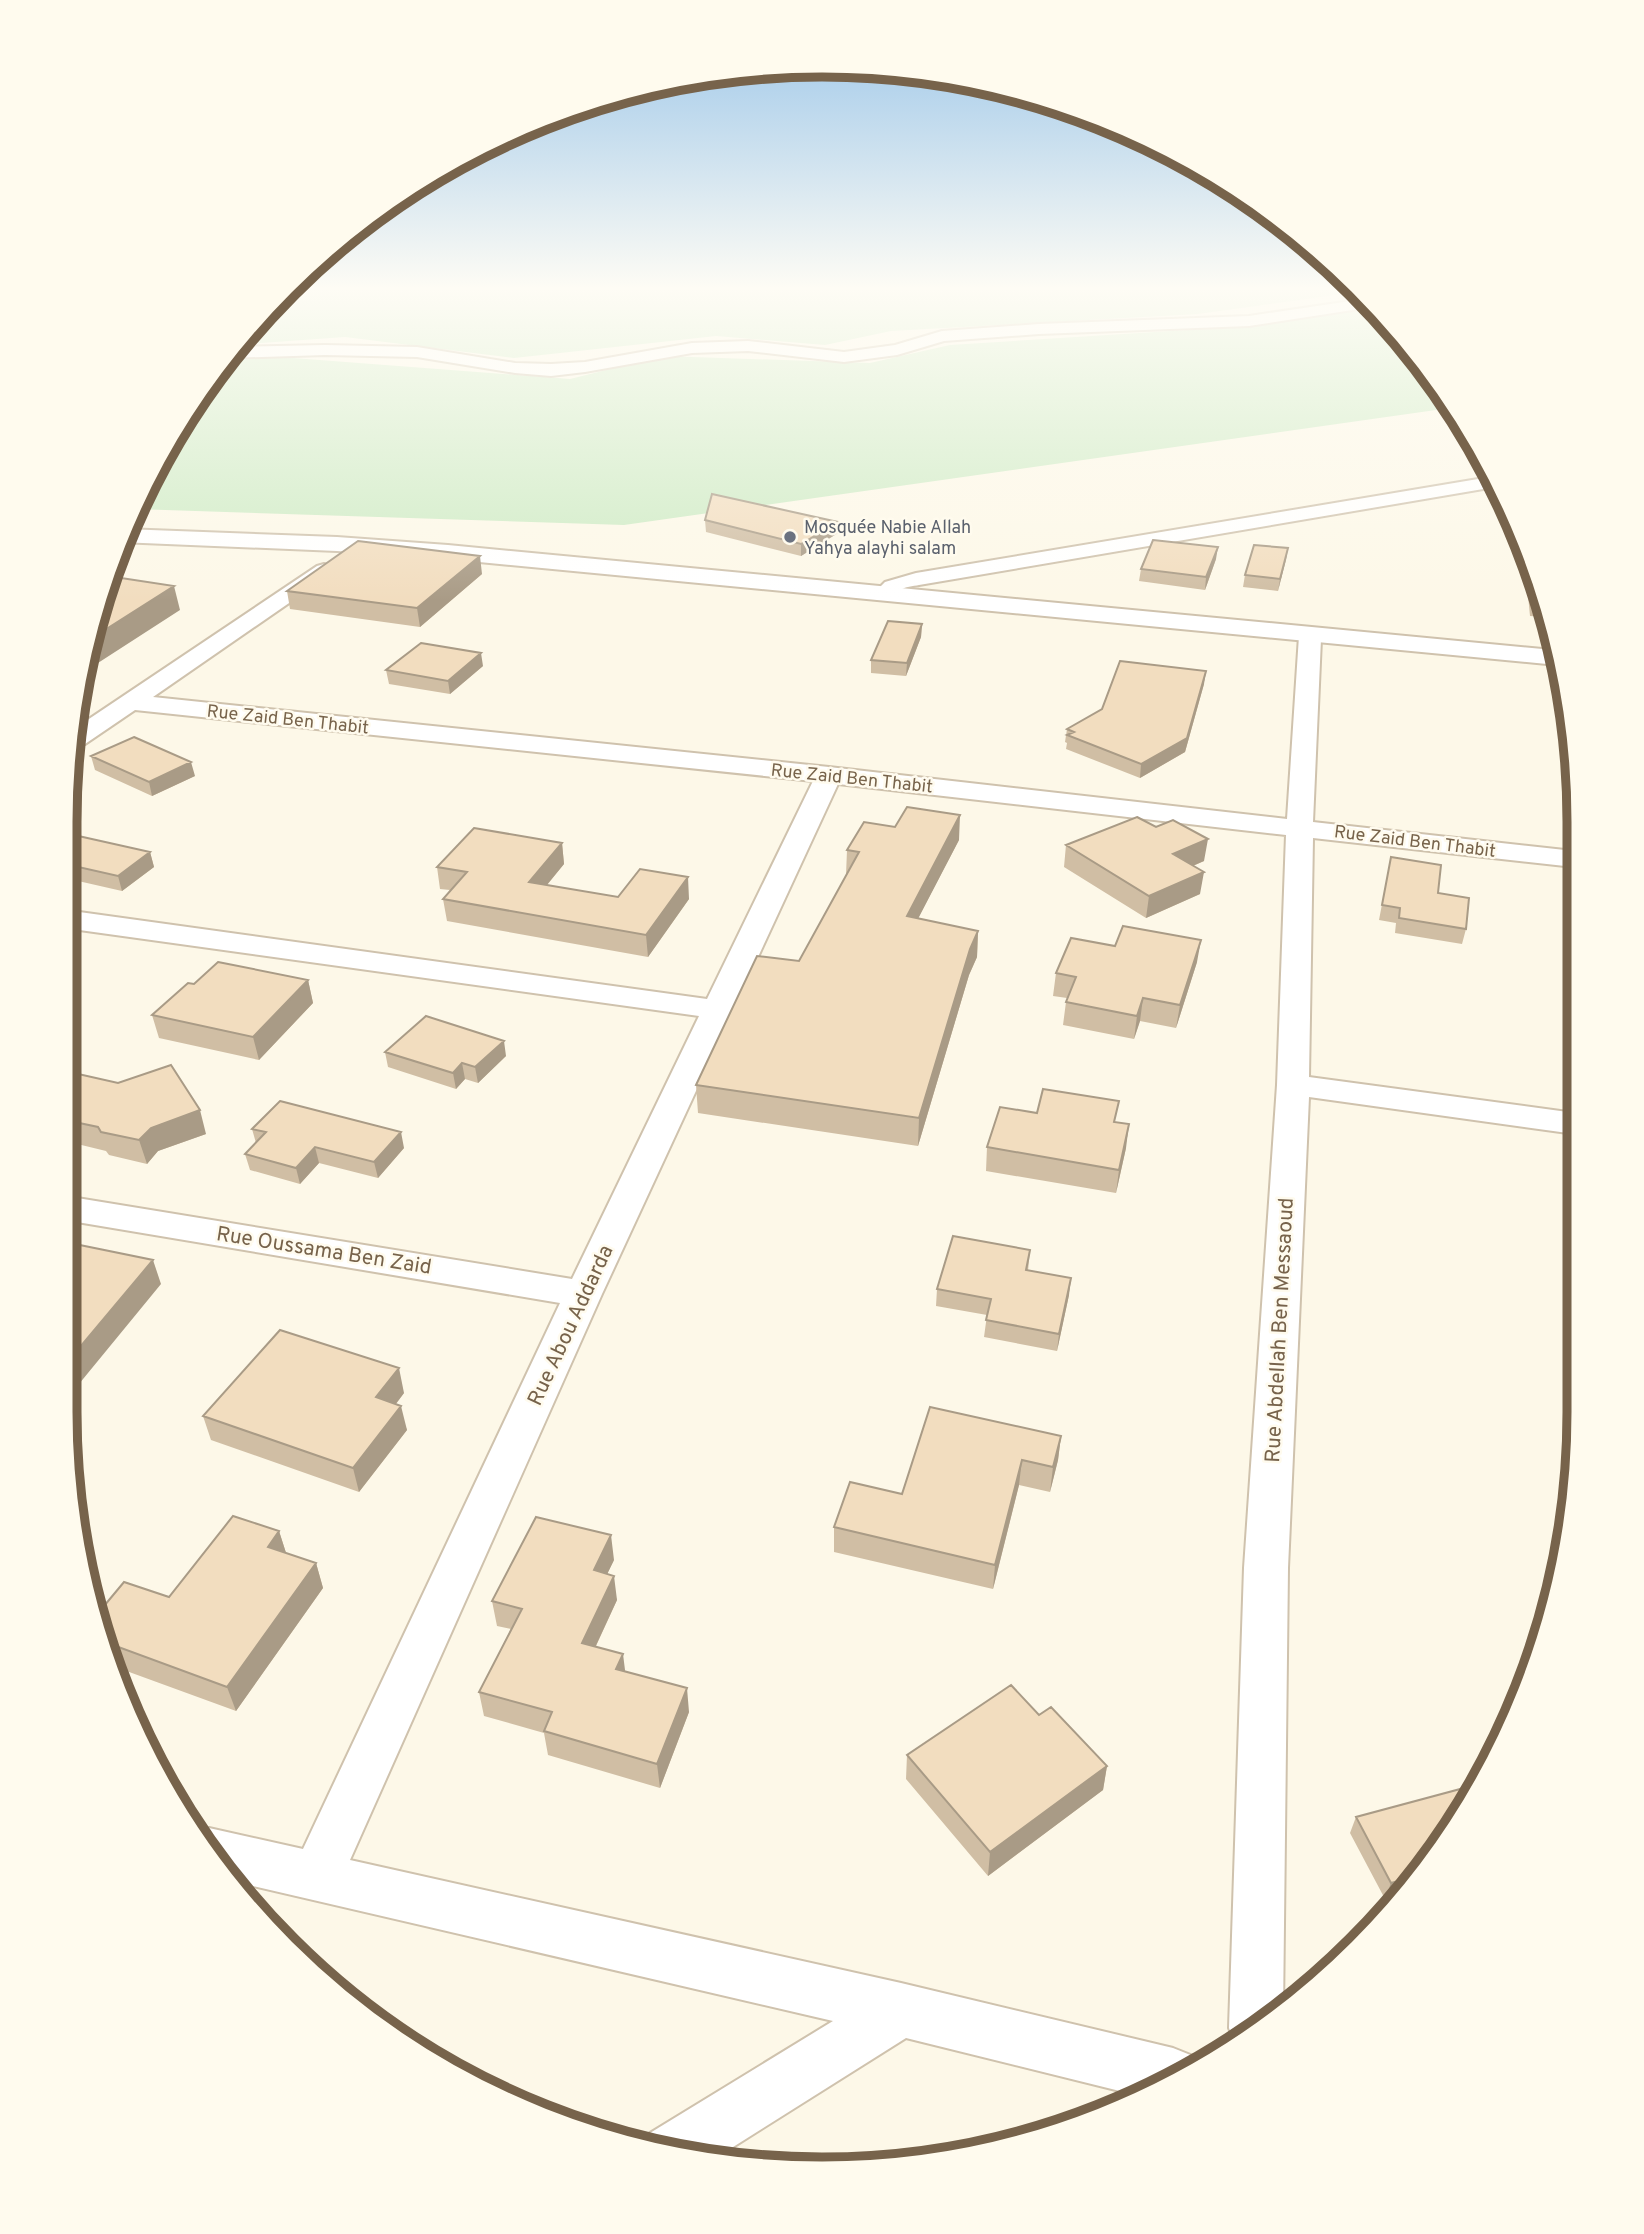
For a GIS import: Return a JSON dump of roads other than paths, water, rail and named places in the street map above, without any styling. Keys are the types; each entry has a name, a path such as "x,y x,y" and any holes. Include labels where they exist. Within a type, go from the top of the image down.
{"street":[{"path":"885,593 892,586 916,579 1485,483"},
{"path":"1469,486 1487,487"},
{"path":"134,536 364,545 1548,656"},
{"path":"82,735 364,545"},
{"name":"Rue Abdellah Ben Messaoud","path":"1256,2017 1266,1568 1293,1085 1300,827 1310,636 1314,634"},
{"name":"Rue Zaid Ben Thabit","path":"129,702 829,775 1567,858"},
{"name":"Rue Abou Addarda","path":"316,1878 583,1294 829,775"},
{"path":"77,921 719,1010"},
{"path":"1293,1085 1567,1123"},
{"name":"Rue Oussama Ben Zaid","path":"77,1210 583,1294"},
{"path":"224,1856 901,2010 1162,2074"},
{"path":"684,2144 901,2010"}],"place":[{"name":"Mosquée Nabie Allah Yahya alayhi salam","path":"790,537"}]}
